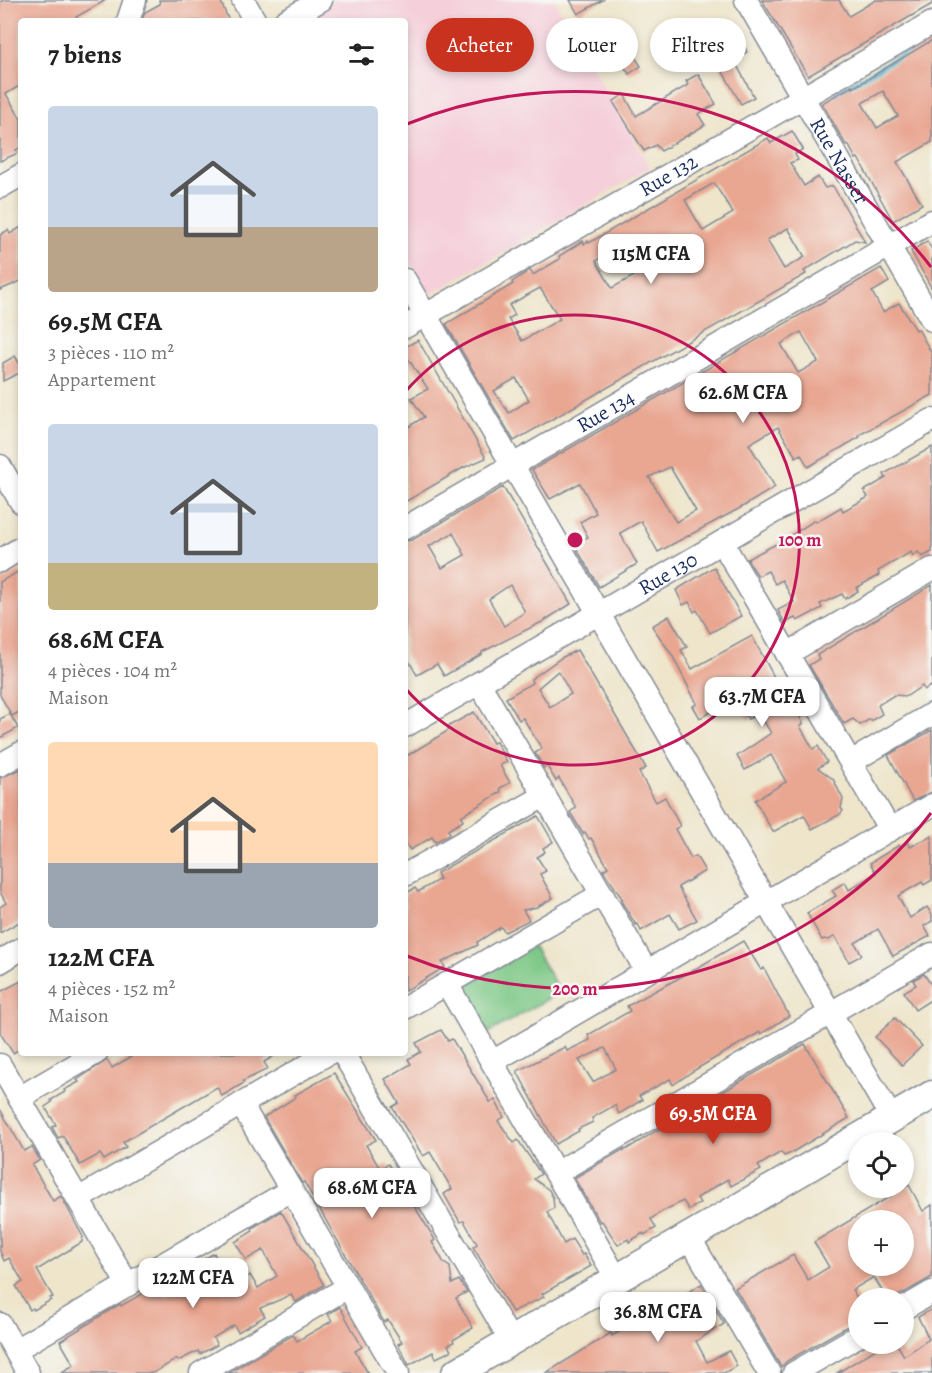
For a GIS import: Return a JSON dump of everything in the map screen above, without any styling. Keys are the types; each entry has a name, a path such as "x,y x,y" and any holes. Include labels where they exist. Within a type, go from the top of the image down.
{"main road":[{"path":"456,1373 932,1095"}],"street":[{"path":"129,18 135,0"},
{"path":"243,0 253,18"},
{"path":"290,18 321,0"},
{"name":"Rue Nasser","path":"747,0 932,320"},
{"name":"Rue 132","path":"408,325 932,23"},
{"path":"0,187 18,177"},
{"name":"Rue 134","path":"408,526 932,220"},
{"path":"408,285 892,1119"},
{"name":"Rue 130","path":"408,724 932,420"},
{"path":"0,466 18,497"},
{"path":"722,542 890,830"},
{"path":"0,561 18,550"},
{"path":"788,654 932,569"},
{"path":"479,683 647,972"},
{"path":"851,762 932,714"},
{"path":"0,765 18,755"},
{"path":"408,873 544,796"},
{"path":"492,1062 932,805"},
{"path":"408,1006 602,894"},
{"path":"0,962 18,951"},
{"path":"556,1173 932,954"},
{"path":"447,984 617,1279"},
{"path":"19,1098 91,1056"},
{"path":"78,1199 324,1056"},
{"path":"345,1056 511,1341"},
{"path":"0,1065 128,1285"},
{"path":"241,1104 398,1373"},
{"path":"0,1324 19,1365 128,1285 291,1190"},
{"path":"689,1237 765,1371"},
{"path":"201,1373 348,1287"},
{"path":"914,1303 932,1292"},
{"path":"795,1373 848,1342"}],"shaded area":[{"path":"333,0 554,0 564,18 546,18 546,72 595,72 650,168 429,295 408,259 408,18 303,18"}],"green space":[{"path":"533,946 560,992 488,1033 462,987"}],"building":[{"path":"4,0 106,0 76,18 18,18 18,87 6,94 18,114 18,149 16,150 18,153 0,161 0,2"},
{"path":"159,0 220,0 228,18 143,18 145,12 160,4"},
{"path":"570,0 603,0 578,14"},
{"path":"762,0 839,0 849,16 876,0 932,0 932,4 808,76"},
{"path":"932,40 932,142 897,162 922,204 893,221 858,158 856,159 848,144 846,145 822,103 852,86 853,88","holes":["883,91 898,116 877,128 862,103"]},
{"path":"723,72 740,72 754,97 741,104"},
{"path":"698,74 716,104 698,114 705,125 661,151 656,145 644,151 613,102 624,94 636,116 688,85 686,81"},
{"path":"792,131 803,149 795,154 798,160 790,163 804,186 818,177 825,188 833,186 865,242 855,240 804,271 806,274 514,441 446,324 513,284 512,282 530,270 533,275 560,259 559,256 583,241 584,244 588,241 589,243 768,138 771,143","holes":["714,183 733,213 703,231 685,200","788,228 805,257 784,269 767,240","618,248 634,276 612,288 596,261","540,288 560,319 522,341 508,319 515,315 509,305","516,378 529,400 509,413 494,391"]},
{"path":"18,229 18,282 0,290 0,235 8,230 10,234"},
{"path":"927,241 932,250 932,289 911,251"},
{"path":"881,268 889,282 872,292 883,312 899,303 916,330 918,329 932,354 932,395 859,435 860,437 808,467 801,454 796,457 778,427 749,444 775,487 658,552 641,521 620,533 637,564 599,587 574,544 588,537 580,522 596,513 580,483 550,499 532,470","holes":["801,332 818,362 798,373 781,344","670,467 696,511 676,522 649,477"]},
{"path":"418,340 486,458 463,468 408,500 408,427 424,417 411,398 428,389 408,359 408,345"},
{"path":"15,356 18,361 18,374 3,381 3,363"},
{"path":"932,447 932,552 922,557 918,552 913,556 911,552 878,571 879,575 856,588 858,591 845,599 842,594 820,604 822,608 797,621 795,618 785,623 778,610 794,602 782,580 775,584 768,571 758,576 747,559 784,540 815,520 816,522 841,507 843,511 865,499 868,497 864,491 886,478 884,474"},
{"path":"503,487 571,604 542,622 482,652 444,676 437,664 417,675 408,659 408,541","holes":["453,533 465,555 442,568 429,546","510,585 525,612 504,626 489,599"]},
{"path":"714,567 741,616 710,633 697,610 694,612 689,602 683,605 676,590"},
{"path":"18,572 18,713 12,716 0,695 0,582"},
{"path":"932,585 932,685 924,690 922,686 907,696 894,695 878,705 882,714 871,721 870,719 860,725 853,719 844,724 809,665 819,659 817,655"},
{"path":"669,616 687,647 681,650 692,669 752,636 775,679 771,681 786,704 791,701 801,716 803,724 800,726 813,749 818,746 827,762 818,768 833,779 843,799 841,808 843,811 839,815 812,829 804,815 773,832 755,800 786,782 771,755 745,770 737,756 771,733 759,713 748,719 736,698 700,718 693,706 697,704 672,655 652,626"},
{"path":"577,650 646,768 639,772 656,802 665,797 680,826 675,829 691,858 696,856 705,871 678,887 697,920 679,929 670,914 641,931 638,924 636,925 603,870 608,867 591,838 589,839 585,832 583,834 570,812 576,808 559,778 556,781 547,766 544,768 535,753 542,749 523,718 519,720 506,698 532,683 531,679","holes":["558,671 571,694 550,707 538,688"]},
{"path":"474,712 493,743 496,742 507,762 500,765 510,783 500,788 501,792 461,816 463,821 448,830 450,834 435,842 432,837 410,850 408,847 408,755 449,730 447,727"},
{"path":"10,714 18,728 0,738 0,719"},
{"path":"932,730 932,792 913,801 888,755"},
{"path":"18,770 18,923 0,933 0,907 6,903 0,892 0,778"},
{"path":"538,816 553,842 543,848 545,852 537,857 546,871 540,874 553,898 537,907 523,910 529,920 505,932 501,927 477,942 478,945 442,962 445,967 408,989 408,892 415,888 418,892 440,879 437,873"},
{"path":"932,836 932,880 924,885 922,882 898,896 910,918 927,907 932,915 932,921 924,926 930,936 893,956 878,929 855,943 862,955 849,962 835,936 829,940 822,940 807,913 836,896 832,890 845,882 849,890 876,873 870,863 899,845 900,847 908,843 910,847"},
{"path":"743,941 761,970 764,968 789,1016 693,1071 673,1085 670,1079 639,1096 642,1100 619,1114 615,1105 592,1118 593,1122 556,1144 517,1071 565,1047 567,1051 590,1040 588,1035 630,1011 627,1006","holes":["605,1048 616,1069 593,1082 579,1060"]},
{"path":"924,974 932,986 932,999 915,1010 904,992 916,985 913,980"},
{"path":"18,983 18,1050 13,1053 0,1033 0,992"},
{"path":"895,1018 922,1046 902,1065 875,1037"},
{"path":"441,1030 448,1041 452,1039 490,1102 495,1100 504,1117 498,1121 514,1143 518,1140 541,1174 534,1179 549,1190 553,1198 554,1208 547,1212 564,1244 572,1239 591,1266 542,1294 544,1297 512,1312 473,1247 477,1244 464,1221 460,1222 444,1194 452,1189 430,1152 423,1156 392,1107 399,1103 385,1079 411,1064 408,1059 421,1052 416,1043"},
{"path":"805,1044 849,1118 791,1153 784,1156 781,1152 758,1166 761,1170 731,1186 728,1179 721,1183 697,1198 700,1203 689,1210 683,1201 661,1212 651,1219 656,1228 618,1245 602,1221 600,1222 574,1178 667,1124 668,1126"},
{"path":"132,1056 274,1056 264,1062 268,1069 243,1081 244,1083 222,1096 217,1087 123,1142 126,1147 104,1160 100,1154 80,1165 63,1136 58,1138 52,1127 56,1125 45,1107 52,1102 51,1100 65,1092 64,1090 79,1082 77,1080 107,1060 112,1068"},
{"path":"334,1073 376,1140 366,1145 380,1169 388,1164 435,1240 432,1242 444,1263 450,1267 452,1284 459,1280 467,1292 456,1298 473,1328 448,1345 451,1351 436,1358 433,1352 409,1365 398,1344 402,1342 388,1320 384,1322 264,1117 296,1097 295,1095"},
{"path":"0,1109 24,1151 32,1147 40,1160 32,1165 53,1201 61,1196 83,1237 82,1242 37,1270 53,1297 34,1310 33,1308 30,1310 16,1286 23,1282 9,1258 4,1261 0,1251"},
{"path":"914,1194 923,1211 932,1205 932,1277 912,1288 880,1288 874,1277 855,1288 848,1288 848,1326 787,1361 781,1367 735,1288 793,1255 808,1280 829,1267 814,1242 848,1222 848,1276 914,1276 914,1210 867,1210 887,1198 914,1198"},
{"path":"281,1211 324,1285 296,1302 291,1295 260,1308 265,1316 238,1332 234,1325 213,1338 217,1345 200,1354 198,1351 178,1361 177,1359 153,1373 60,1373 74,1365 60,1341 120,1304 121,1306 159,1284 166,1296 186,1285 179,1273 195,1261 196,1264 214,1253 233,1286 250,1275 258,1288 277,1276 263,1250 246,1260 235,1242 253,1231 252,1228"},
{"path":"701,1284 724,1324 696,1341 707,1362 729,1351 737,1366 724,1373 546,1373 611,1333 612,1336 670,1300 671,1303"},
{"path":"340,1307 362,1347 355,1351 368,1373 228,1373 293,1335 297,1341 332,1321 328,1314"},
{"path":"932,1309 932,1373 837,1373 868,1354 903,1354 904,1356 914,1354 914,1349 929,1339 918,1317"}],"waterway":[{"path":"836,93 932,37"}]}
